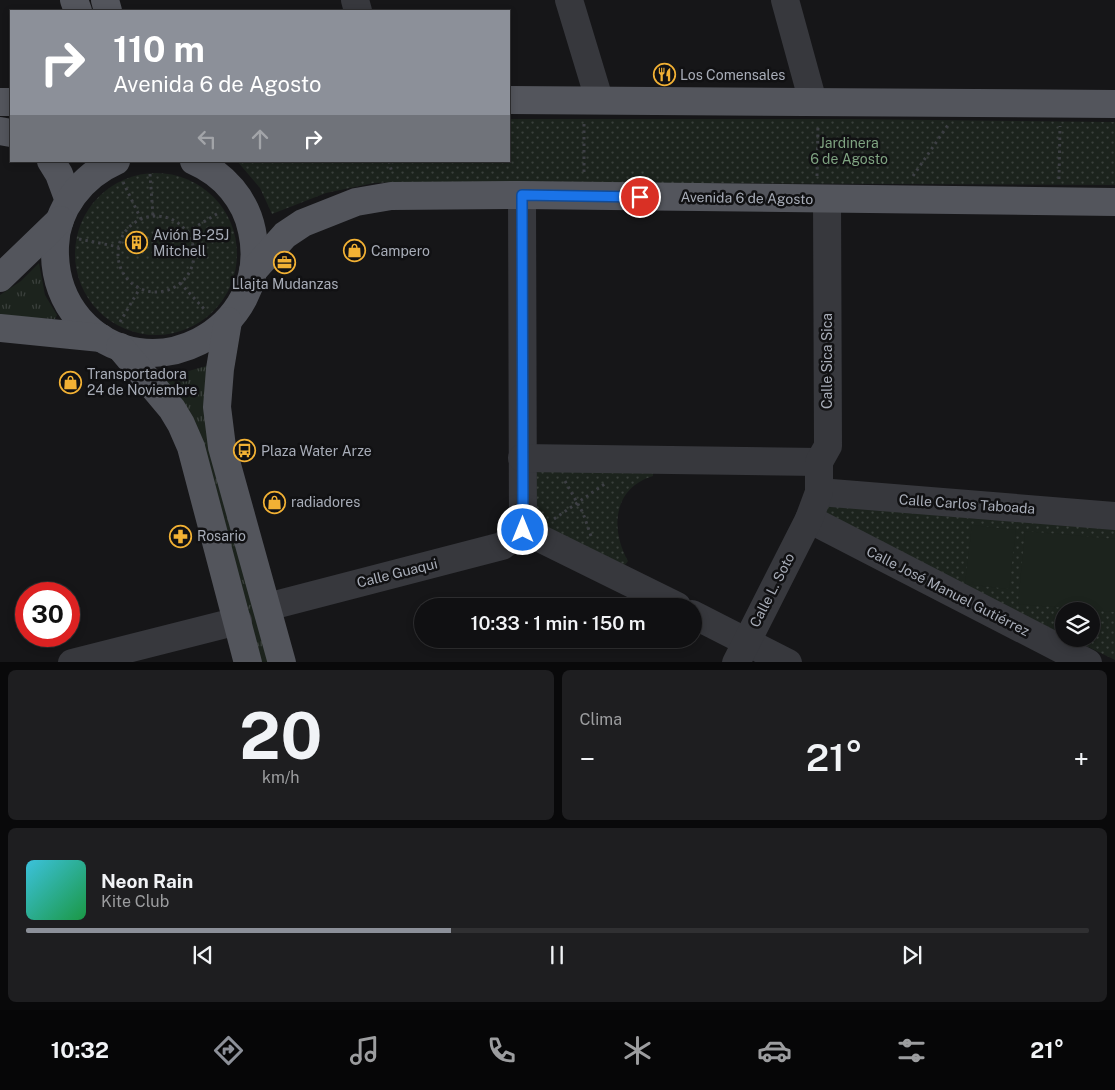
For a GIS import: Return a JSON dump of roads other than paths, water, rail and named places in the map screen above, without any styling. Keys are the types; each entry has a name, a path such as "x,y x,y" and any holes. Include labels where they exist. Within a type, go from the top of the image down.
{"main road":[{"path":"510,100 599,99 816,113 1115,104"},
{"path":"52,162 66,188 71,213"},
{"path":"0,278 71,213 80,162"},
{"path":"119,171 97,172 55,239 54,258 57,277 73,311 86,326 113,336 148,353 177,350 205,340 218,318 242,303 253,271 254,239 251,223 245,208 226,182 214,172 196,162"},
{"name":"Avenida 6 de Agosto","path":"253,271 285,235 297,227 323,214 356,202 391,196 822,189 1115,202"},
{"path":"218,318 220,369 217,408 222,447 282,662"},
{"path":"0,328 113,336 160,393 182,424 191,447 248,662"}],"street":[{"path":"569,0 599,99"},
{"path":"785,0 816,113"},
{"name":"Calle Sica Sica","path":"809,518 819,492 819,462 828,446 822,189"},
{"path":"522,195 522,458 535,526 663,598"},
{"path":"522,458 819,462"},
{"name":"Calle Carlos Taboada","path":"819,492 1115,516"},
{"name":"Calle L. Soto","path":"741,652 809,518"},
{"name":"Calle José Manuel Gutiérrez","path":"809,518 1088,662"},
{"name":"Calle Guaqui","path":"267,607 502,546 535,526"},
{"path":"72,662 238,621"},
{"path":"702,622 741,652 788,662"}],"place":[{"name":"Los Comensales","path":"664,75"},
{"name":"Avión B-25J Mitchell","path":"137,243"},
{"name":"Campero","path":"355,251"},
{"name":"Llajta Mudanzas","path":"285,262"},
{"name":"Transportadora 24 de Noviembre","path":"71,382"},
{"name":"Plaza Water Arze","path":"245,451"},
{"name":"radiadores","path":"275,502"},
{"name":"Rosario","path":"181,536"}],"park label":[{"name":"Jardinera 6 de Agosto","path":"849,152"}]}
